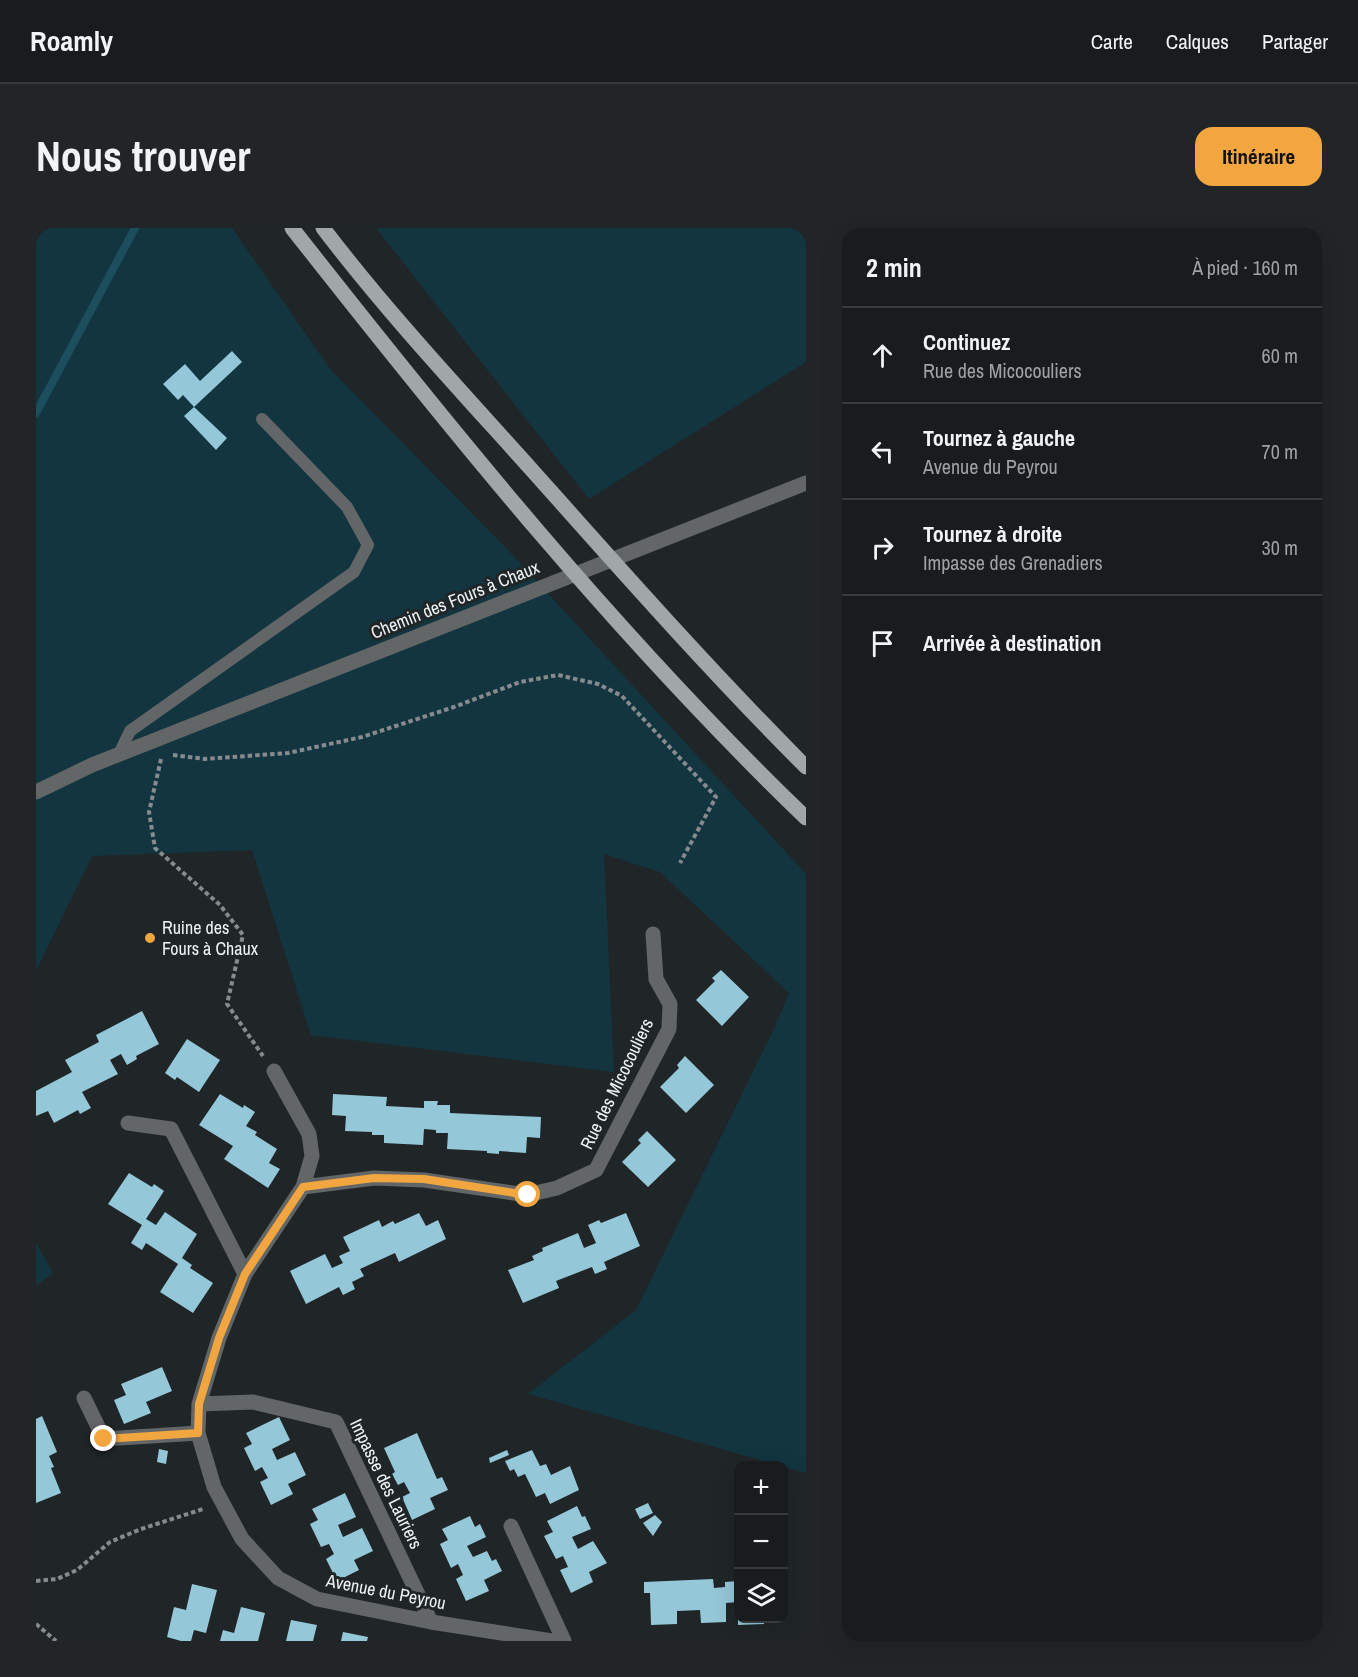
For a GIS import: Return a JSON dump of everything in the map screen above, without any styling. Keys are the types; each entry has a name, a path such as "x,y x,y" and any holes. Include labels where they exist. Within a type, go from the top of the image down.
{"main road":[{"path":"292,228 398,363 513,503 632,637 764,778 806,818"},
{"path":"322,228 424,350 631,581 745,706 806,767"}],"street":[{"name":"Chemin des Fours à Chaux","path":"36,792 119,754 806,483"},
{"name":"Rue des Micocouliers","path":"303,1187 374,1178 424,1179 528,1195 557,1188 596,1170 669,1029 670,1004 656,979 653,934"},
{"name":"Avenue du Peyrou","path":"274,1071 309,1134 312,1156 303,1187 245,1274 219,1338 199,1404 198,1433 213,1487 242,1539 279,1578 316,1599 431,1622 552,1641"},
{"path":"128,1123 171,1129 245,1274"},
{"path":"84,1398 104,1439 198,1433"},
{"name":"Impasse des Lauriers","path":"199,1404 253,1402 336,1422 431,1622"},
{"path":"511,1526 564,1641"}],"lane":[{"path":"119,754 130,731 354,572 368,545 347,507 262,419"}],"path":[{"path":"274,1071 227,1004 243,935 220,905 155,848 148,812 162,753 205,759 288,753 363,736 454,707 520,682 558,675 598,684 622,696 716,797 680,863"},
{"path":"36,1581 57,1579 77,1570 110,1542 141,1529 222,1503"},
{"path":"36,1624 56,1641"}],"shaded area":[{"path":"36,228 232,228 330,369 508,550 806,874 806,1473 788,1468 788,1461 764,1461 528,1394 636,1310 773,1031 789,993 660,872 604,854 614,1072 311,1035 252,850 92,856 36,971"},
{"path":"376,228 806,228 806,362 589,499"},
{"path":"36,1243 53,1273 36,1286"}],"building":[{"path":"232,351 242,362 194,407 183,395 178,400 163,384 185,364 200,381"},
{"path":"194,407 227,438 216,450 184,416"},
{"path":"721,970 749,997 722,1026 696,1000 715,981 712,978"},
{"path":"142,1011 159,1044 136,1056 137,1059 127,1065 121,1054 110,1060 118,1074 82,1092 91,1108 80,1114 78,1110 54,1123 48,1111 36,1116 36,1091 72,1072 65,1060 99,1042 96,1035"},
{"path":"187,1039 220,1060 199,1092 177,1077 175,1080 165,1073"},
{"path":"685,1056 714,1085 686,1113 660,1087 679,1068 677,1065"},
{"path":"220,1094 243,1108 244,1105 255,1112 246,1126 257,1132 255,1135 277,1149 269,1163 280,1169 268,1188 224,1159 233,1146 199,1125"},
{"path":"333,1094 387,1097 386,1106 424,1108 424,1101 438,1101 437,1105 450,1105 450,1113 541,1117 540,1138 527,1137 526,1153 499,1151 499,1154 487,1153 487,1151 447,1149 448,1133 436,1133 436,1130 424,1129 423,1145 384,1143 384,1135 345,1131 346,1116 332,1115"},
{"path":"647,1131 676,1160 648,1187 622,1162 641,1143 638,1140"},
{"path":"129,1173 152,1187 154,1184 164,1191 146,1219 156,1225 165,1212 197,1234 182,1258 192,1265 190,1268 213,1283 193,1313 160,1292 178,1264 146,1243 142,1250 131,1243 142,1225 108,1204"},
{"path":"419,1213 426,1226 438,1220 446,1239 399,1262 395,1253 360,1269 364,1276 352,1282 355,1289 343,1295 339,1287 306,1304 290,1271 325,1254 332,1268 343,1263 339,1256 350,1251 343,1237 379,1220 382,1227"},
{"path":"626,1213 640,1246 604,1262 607,1269 595,1274 592,1267 556,1281 559,1288 523,1303 508,1270 534,1260 532,1256 543,1251 542,1248 578,1233 584,1248 596,1243 588,1225 599,1220 601,1223"},
{"path":"162,1367 172,1391 146,1402 151,1413 124,1424 114,1400 126,1395 121,1384"},
{"path":"42,1416 57,1452 49,1456 61,1493 36,1503 36,1419"},
{"path":"279,1417 290,1440 272,1449 277,1460 295,1452 306,1475 288,1484 293,1494 271,1505 260,1482 268,1478 262,1467 255,1471 244,1448 252,1444 246,1433"},
{"path":"417,1433 437,1479 442,1477 448,1490 430,1498 435,1509 412,1520 402,1497 410,1493 404,1482 398,1485 384,1448"},
{"path":"159,1449 168,1451 166,1464 157,1462"},
{"path":"507,1450 509,1455 490,1463 489,1458"},
{"path":"532,1450 540,1466 546,1464 551,1475 570,1466 579,1490 550,1504 545,1493 536,1497 525,1474 518,1477 514,1469 510,1471 505,1461"},
{"path":"345,1493 356,1517 338,1525 343,1537 362,1528 373,1551 354,1560 359,1570 337,1581 326,1559 334,1554 329,1544 321,1547 310,1524 318,1520 312,1509"},
{"path":"648,1503 653,1513 640,1519 635,1509"},
{"path":"577,1506 591,1529 572,1537 578,1549 593,1541 607,1563 589,1572 593,1582 571,1593 560,1570 568,1567 563,1556 556,1559 544,1536 553,1532 547,1521"},
{"path":"655,1515 662,1522 653,1536 643,1523"},
{"path":"470,1516 475,1527 480,1524 486,1537 467,1546 473,1557 487,1551 492,1561 496,1559 502,1571 484,1580 489,1591 466,1601 456,1579 463,1575 458,1564 451,1568 440,1544 448,1540 442,1529"},
{"path":"713,1579 714,1588 725,1587 725,1582 734,1581 734,1602 726,1603 726,1622 701,1623 700,1610 677,1611 677,1624 651,1625 650,1593 644,1593 644,1582"},
{"path":"192,1584 217,1590 206,1633 194,1630 191,1641 167,1637 174,1607 186,1610"},
{"path":"241,1607 265,1613 258,1641 220,1641 223,1630 234,1633"},
{"path":"291,1620 317,1625 313,1641 286,1641"},
{"path":"738,1623 764,1623 764,1624 738,1625"},
{"path":"343,1632 368,1637 367,1641 341,1641"}],"waterway":[{"path":"36,413 135,228"}],"place":[{"name":"Ruine des Fours à Chaux","path":"150,938"}],"route":[{"path":"104,1439 198,1433 199,1404 219,1338 245,1274 303,1187 374,1178 424,1179 528,1195"}]}
